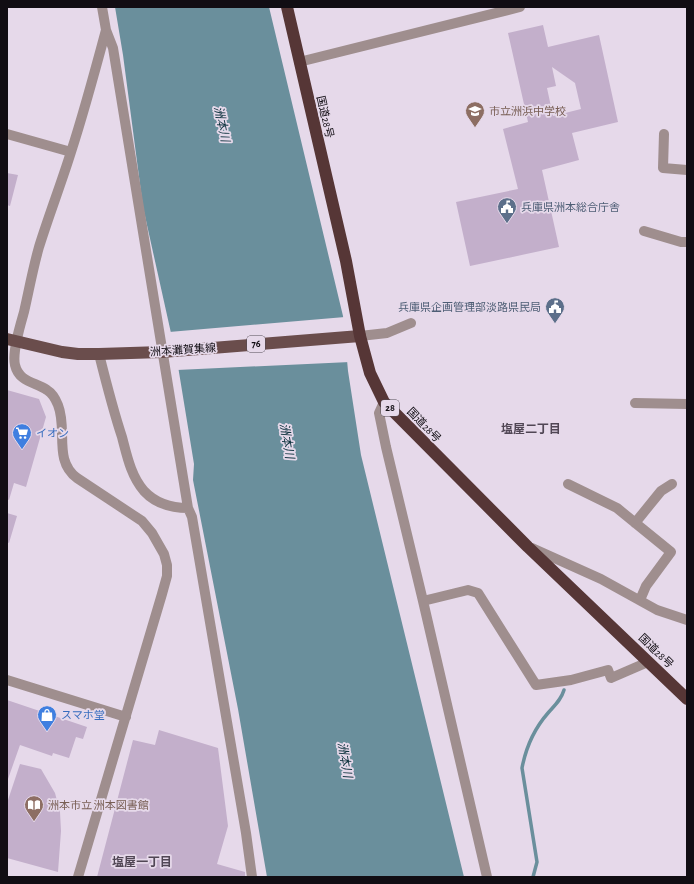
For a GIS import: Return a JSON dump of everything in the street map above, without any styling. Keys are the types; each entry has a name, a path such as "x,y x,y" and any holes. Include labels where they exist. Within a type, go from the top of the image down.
{"highway":[{"name":"国道28号","path":"287,7 346,261 355,336 384,402 528,547 687,699"}],"main road":[{"name":"洲本灘賀集線","path":"12,340 62,352 99,354 162,352 355,336"}],"street":[{"path":"102,7 106,30 113,48 188,508 192,516 246,833 252,877"},
{"path":"299,62 520,7"},
{"path":"78,877 162,594 167,576 167,565 164,554 158,543 142,521 77,478 67,468 64,460 58,405 52,394 26,380 17,371 12,340 71,152 106,30"},
{"path":"7,134 71,152"},
{"path":"664,134 663,168 687,170"},
{"path":"644,231 681,242 687,242"},
{"path":"355,336 387,333 411,323"},
{"path":"99,354 111,402 137,482 145,492 162,504 176,508 188,508"},
{"path":"384,402 378,413 486,877"},
{"path":"635,402 687,404"},
{"path":"568,484 617,508 671,552 646,586 640,600"},
{"path":"635,522 662,491 672,484"},
{"path":"528,547 601,579 657,610 687,620"},
{"path":"423,602 468,590 478,593 536,685 571,680 608,670 611,678 648,662"},
{"path":"7,680 126,717"}],"water":[{"name":"洲本川","path":"115,7 269,7 343,316 348,371 361,455 464,877 267,877 238,709 193,480 194,464 177,360 143,207 123,55"}],"pier":[{"path":"345,317 350,362 177,370 169,332"}],"building":[{"path":"543,25 548,47 599,35 618,122 572,133 579,160 542,170 559,247 470,266 456,202 518,189 503,129 528,122 508,33","holes":["552,67 575,83 581,109 553,116 547,88 556,86"]},
{"path":"7,173 18,175 10,206 7,205"},
{"name":"イオン","path":"7,390 39,399 46,417 26,487 14,483 9,500 7,499"},
{"path":"7,513 17,516 9,543 7,542"},
{"path":"7,700 87,727 83,739 76,737 69,758 53,753 52,756 20,745 7,779"},
{"path":"159,730 218,748 228,826 217,864 245,872 245,877 97,877 133,740 155,745"},
{"name":"洲本市立 洲本図書館","path":"20,764 41,769 55,793 60,812 61,831 58,872 7,858 7,803"}],"waterway":[{"path":"533,877 537,862 522,768 528,746 535,732 543,719 559,700 564,690"}],"place":[{"name":"市立洲浜中学校","path":"475,128"},
{"name":"兵庫県洲本総合庁舎","path":"507,224"},
{"name":"兵庫県企画管理部淡路県民局","path":"555,324"},
{"name":"イオン","path":"22,450"},
{"name":"スマホ堂","path":"47,732"},
{"name":"洲本市立 洲本図書館","path":"34,822"}],"district":[{"name":"塩屋二丁目","path":"531,429"},
{"name":"塩屋一丁目","path":"142,862"}]}
